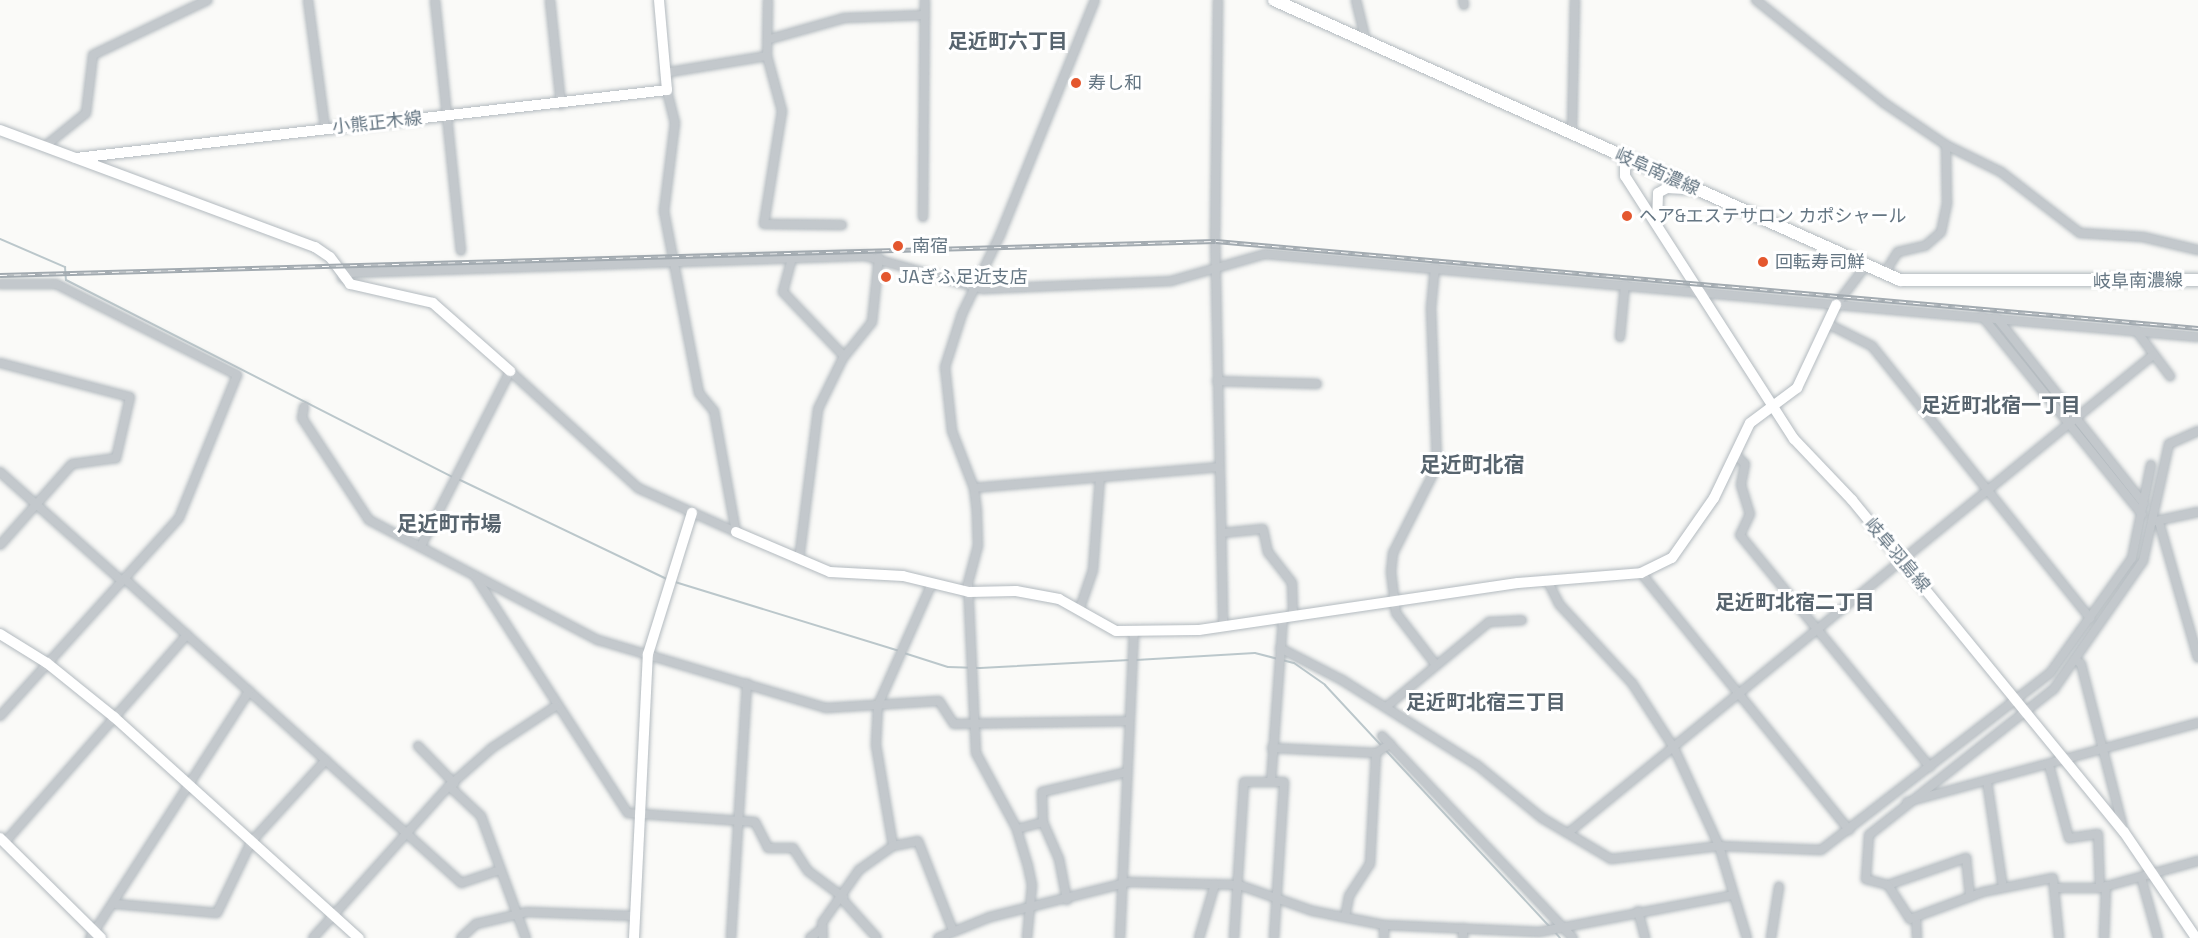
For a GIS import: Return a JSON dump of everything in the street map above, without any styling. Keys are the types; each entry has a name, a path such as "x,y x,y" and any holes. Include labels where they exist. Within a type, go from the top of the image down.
{"main road":[{"name":"岐阜南濃線","path":"1274,0 1572,132 1864,268 1884,274 1972,284 2198,280"}],"street":[{"path":"44,147 86,113 93,55 208,0"},
{"path":"308,0 325,128"},
{"path":"435,0 461,251"},
{"path":"550,0 561,104"},
{"path":"659,0 664,72 675,131 663,199 699,393 714,411 736,531"},
{"path":"768,0 770,39 767,56 782,111 764,224 842,225"},
{"path":"923,217 925,0"},
{"path":"1027,938 1032,885 1017,829 976,753 969,592 978,546 974,488 952,431 945,369 973,286 1000,235 1095,0"},
{"path":"1218,0 1217,381 1224,626"},
{"path":"1356,0 1366,41"},
{"path":"1572,132 1575,0"},
{"path":"1756,0 1815,52 1946,145 2001,172 2080,232 2142,237 2198,250"},
{"path":"770,39 844,18 925,15"},
{"path":"664,72 767,56"},
{"name":"小熊正木線","path":"0,130 12,137 76,158 667,90"},
{"path":"0,142 12,137"},
{"path":"1884,274 1898,252 1925,246 1941,232 1947,203 1946,145"},
{"path":"76,158 315,247 330,257 342,278 357,287 433,303 638,488 692,513 799,560 851,576 883,574 969,592 1026,592 1080,608 1104,626 1134,632 1224,626 1393,601 1641,573 1672,558 1714,498 1749,423 1797,388 1836,305 1864,268"},
{"name":"岐阜羽島線","path":"1624,158 1625,176 1772,408 1902,560 2124,832 2156,873 2196,938"},
{"path":"1657,226 1658,193 1677,187 1701,191"},
{"path":"342,278 349,273 879,257 973,286 1171,281 1265,254 2135,329 2198,337"},
{"path":"799,560 818,409 844,356 872,322 879,257"},
{"path":"792,258 783,292 844,356"},
{"path":"1435,267 1431,308 1437,466 1393,553 1393,601 1436,664"},
{"path":"0,284 56,284 237,375 179,518 0,716"},
{"path":"1620,337 1625,284"},
{"path":"1982,316 2144,504"},
{"path":"1996,317 2071,422 2142,514"},
{"path":"1828,324 1872,346 2090,618"},
{"path":"2135,329 2170,376"},
{"path":"1568,833 2153,355"},
{"path":"0,363 130,397 116,458 72,464 0,546"},
{"path":"421,546 510,371"},
{"path":"1217,381 1317,384"},
{"path":"304,407 302,418 369,520 598,640 826,708 939,701 954,724 1129,721"},
{"path":"1970,897 1966,858 1888,885 1866,879 1869,835 1903,803 2054,689 2138,572 2157,521 2169,444 2198,431"},
{"path":"1735,454 1745,464 1742,485 1750,514 1740,535 1930,767"},
{"path":"1280,648 1386,707 1477,765 1568,833 1611,859 1719,846 1821,850 2017,701 2050,673 2132,558 2151,465"},
{"path":"974,488 1219,467"},
{"path":"0,472 187,635 461,883 500,870"},
{"path":"1080,608 1093,570 1100,477"},
{"path":"2157,521 2198,512"},
{"path":"634,938 648,654 692,513"},
{"path":"2157,521 2198,656"},
{"path":"1222,532 1263,530 1268,552 1292,583 1288,616 1280,648 1271,782"},
{"path":"1641,573 1850,830"},
{"path":"474,575 556,706 628,813 640,816 755,822 768,848 793,848 808,871 843,898 877,938"},
{"path":"1548,582 1559,604 1632,683 1674,748 1719,846 1747,938"},
{"path":"893,846 876,745 878,705 932,583"},
{"path":"1386,707 1489,622 1522,620"},
{"path":"1120,938 1134,632"},
{"path":"0,634 47,663 114,717 189,788 359,938"},
{"path":"187,635 2,840 96,936 249,691"},
{"path":"2075,658 2103,748 2124,832"},
{"path":"731,938 747,684"},
{"path":"313,938 406,832 452,784 492,748 556,706"},
{"path":"1903,803 2198,723"},
{"path":"1382,736 1574,938"},
{"path":"1272,748 1376,753 1390,744"},
{"path":"418,746 481,816 526,938"},
{"path":"1344,917 1349,897 1370,864 1376,753"},
{"path":"116,904 217,913 251,843 326,760"},
{"path":"2049,765 2069,838 2098,834 2103,887 2104,938"},
{"path":"1067,900 1059,860 1043,822 1042,792 1127,772"},
{"path":"1987,781 2003,888"},
{"path":"1234,938 1244,782 1284,782 1274,938"},
{"path":"1017,829 1043,822"},
{"path":"810,938 823,928 859,870 893,846 918,841 952,931"},
{"path":"2054,888 2103,887 2198,861"},
{"path":"2140,877 2158,938"},
{"path":"1888,885 1910,919 1970,897 2053,878 2059,938"},
{"path":"938,938 952,931 1122,884 1239,885 1344,917 1384,925 1539,932 1638,911 1733,895"},
{"path":"1199,938 1215,884"},
{"path":"1771,938 1779,887"},
{"path":"1638,911 1645,938"},
{"path":"461,938 476,924 516,914 635,916"},
{"path":"1916,918 1917,938"},
{"path":"1384,925 1384,938"},
{"path":"823,928 823,938"},
{"path":"1463,928 1463,938"},
{"path":"1539,932 1546,938"}],"waterway":[{"path":"0,239 65,267 66,280 453,477"},
{"path":"458,479 667,579"},
{"path":"675,582 899,651"},
{"path":"904,653 948,667 980,668 1130,660"},
{"path":"1136,660 1255,653 1294,663 1325,685 1550,927"},
{"path":"1554,931 1560,938"}],"railway":[{"path":"0,275 1216,241 2198,328"}],"place":[{"name":"寿し和","path":"1076,83"},
{"name":"ヘア&エステサロン カポシャール","path":"1627,216"},
{"name":"南宿","path":"898,246"},
{"name":"回転寿司鮮","path":"1763,262"},
{"name":"JAぎふ足近支店","path":"886,277"}],"district":[{"name":"足近町六丁目","path":"1008,41"},
{"name":"足近町北宿一丁目","path":"2001,405"},
{"name":"足近町北宿","path":"1472,465"},
{"name":"足近町市場","path":"449,524"},
{"name":"足近町北宿二丁目","path":"1795,602"},
{"name":"足近町北宿三丁目","path":"1486,702"}]}
